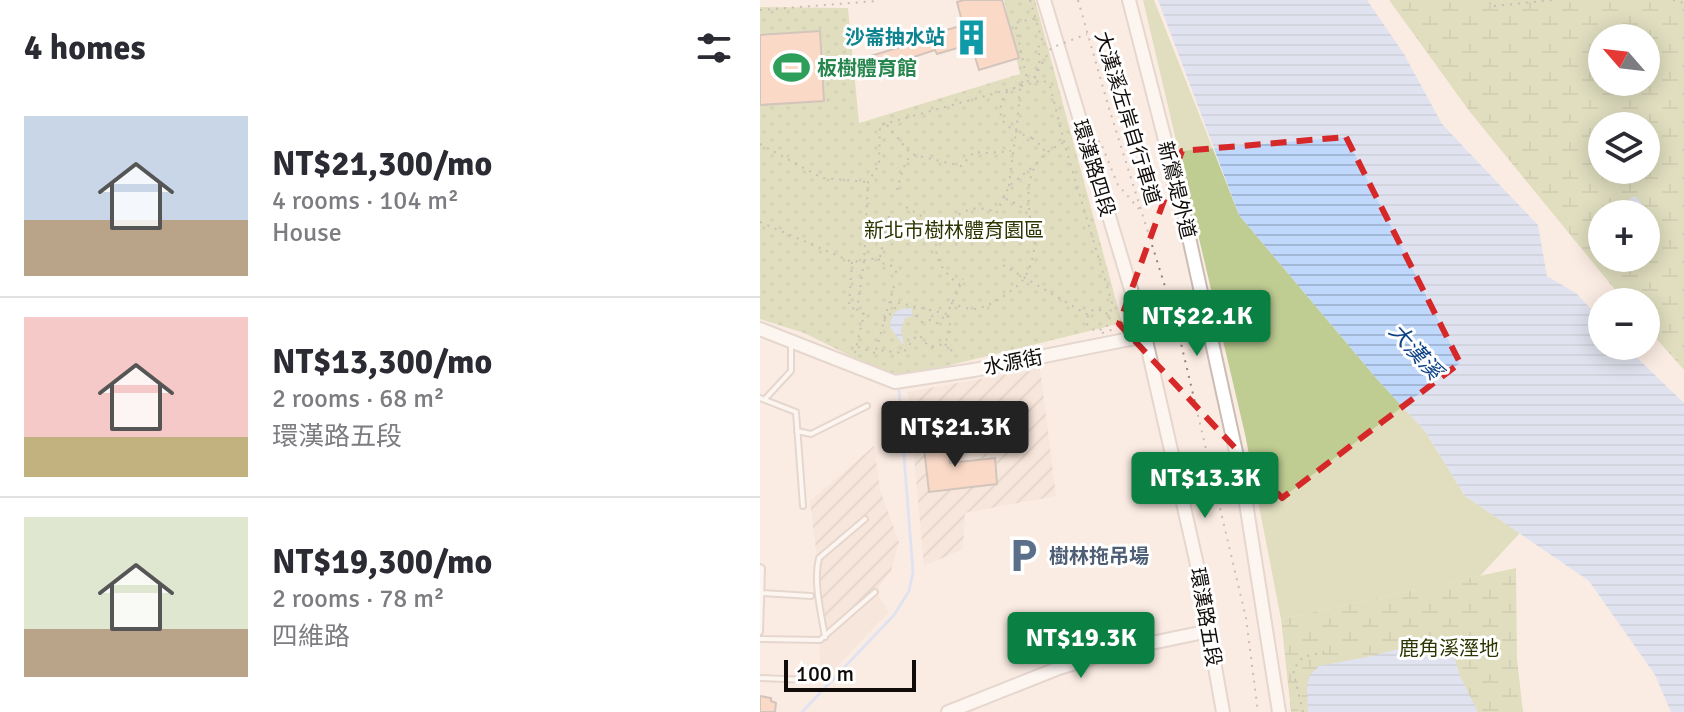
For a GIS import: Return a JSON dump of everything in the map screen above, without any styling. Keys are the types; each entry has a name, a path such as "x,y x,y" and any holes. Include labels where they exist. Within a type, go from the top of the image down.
{"street":[{"name":"環漢路四段","path":"1044,0 1145,336"},
{"name":"新鶯堤外道","path":"1129,1 1183,210 1243,484 1279,712"},
{"name":"水源街","path":"760,329 895,382 974,370 1145,336"},
{"name":"環漢路五段","path":"1145,336 1196,560 1223,712"},
{"path":"948,712 1099,655 1209,631"}],"lane":[{"path":"791,340 791,371 762,398 796,412 803,506"},
{"path":"797,431 811,434 867,406"},
{"path":"825,637 818,589 819,558 865,519"},
{"path":"760,567 760,632"},
{"path":"760,639 820,640 875,592"},
{"path":"761,593 811,596"},
{"path":"760,678 807,680"}],"path":[{"path":"1030,0 1042,40 1038,48 1040,60 1034,82"},
{"name":"大漢溪左岸自行車道","path":"1078,0 1175,318 1246,618 1258,712"},
{"path":"1494,6 1554,0"},
{"path":"1673,0 1684,3"},
{"path":"760,10 877,1"},
{"path":"993,220 1009,186 1019,85 1026,75 1015,23 1037,18"},
{"path":"1047,154 1032,138 1008,129 1004,124 1000,110 1005,93 1034,78 1051,48 1087,34"},
{"path":"857,311 864,261 868,182 879,165 880,125 1043,80 1050,86 1112,303 1109,318 1106,328 1099,332 1087,324 1088,315 1094,309 1102,309 1109,318"},
{"path":"886,124 911,154 961,166 974,152 1012,151"},
{"path":"1086,144 1100,141 1118,185 1142,213"},
{"path":"1009,186 1064,143"},
{"path":"760,144 822,178 868,182"},
{"path":"897,190 911,154"},
{"path":"1031,220 1028,190 1037,164"},
{"path":"951,303 973,310 1002,299 1024,279 1035,248 1033,226 1027,213 1003,198"},
{"path":"906,207 944,229"},
{"path":"960,285 950,279 941,267 936,254 937,240 961,213 982,208 997,212"},
{"path":"890,211 879,263 890,265 897,275"},
{"path":"760,222 852,262 879,258"},
{"path":"865,239 883,238"},
{"path":"852,262 849,306 864,314 853,366"},
{"path":"1003,265 1088,315"},
{"path":"914,307 922,322 930,320 937,323 947,314 963,279"},
{"path":"873,360 894,286"},
{"path":"888,302 947,314"},
{"path":"883,322 900,303"},
{"path":"857,346 903,353 917,335 928,346 935,347 945,343 951,331 947,314"},
{"path":"945,343 955,354"},
{"path":"1303,712 1293,670 1303,657 1324,652"}],"highlighted area":[{"path":"1346,137 1460,363 1282,498 1119,324 1182,151"}],"shaded area":[{"path":"1040,368 1056,496 965,513 963,549 924,566 908,392"},
{"path":"874,446 880,490 899,542 891,571 878,588 826,631 810,501"},
{"path":"877,594 889,612 821,683 819,645"}],"green space":[{"name":"新北市樹林體育園區","path":"1004,0 1035,0 1122,323 910,375 883,372 804,333 760,319 760,7 848,8 859,123 1020,74"},
{"path":"1143,0 1154,0 1239,215 1377,379 1425,431 1465,496 1520,533 1480,576 1281,619 1245,434"},
{"path":"1389,0 1684,0 1684,370 1660,343 1660,288 1614,288 1601,272 1660,272 1660,200 1588,200 1588,257 1470,112"},
{"name":"鹿角溪溼地","path":"1516,568 1517,659 1523,712 1291,712 1281,619"}],"water":[{"name":"大漢溪","path":"1158,0 1367,0 1404,54 1442,124 1538,225 1547,276 1576,293 1588,306 1588,360 1639,360 1684,403 1684,712 1671,712 1655,675 1589,581 1465,496 1425,431 1377,379 1239,215"},
{"path":"911,308 913,316 905,318 901,329 904,346 890,327 896,312"},
{"path":"1444,637 1478,712 1308,712 1307,685 1310,675 1319,666"}],"building":[{"name":"沙崙抽水站","path":"1002,0 1019,58 979,70 971,44 937,54 935,50 868,72 864,58 963,25 957,2"},
{"name":"板樹體育館","path":"820,31 824,101 760,105 760,35"},
{"path":"947,436 950,463 995,458 997,484 929,492 923,439"},
{"path":"760,696 771,698 776,703 775,712 760,712"}],"waterway":[{"path":"802,712 894,615 909,591 913,572 899,391"}],"place":[{"name":"沙崙抽水站","path":"971,37"},
{"name":"板樹體育館","path":"791,68"},
{"name":"樹林拖吊場","path":"1023,556"}]}
